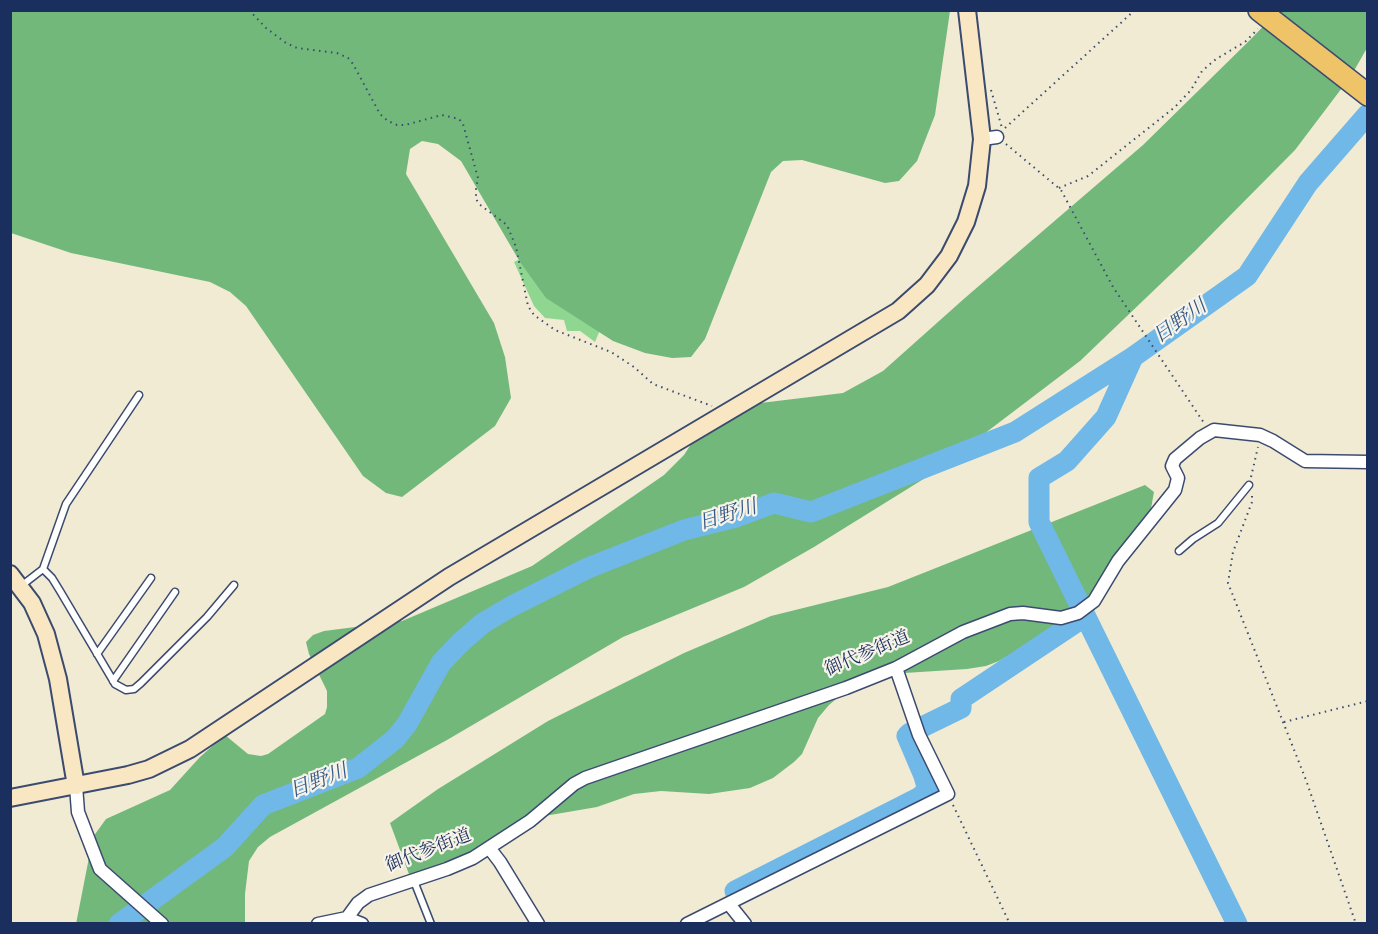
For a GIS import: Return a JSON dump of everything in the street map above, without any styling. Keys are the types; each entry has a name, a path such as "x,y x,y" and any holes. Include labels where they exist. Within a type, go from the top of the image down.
{"highway":[{"path":"1260,19 1310,49 1368,95"}],"street":[{"path":"10,798 149,769 190,749 449,577 898,311 939,271 958,240 970,212 989,138 967,10"},
{"path":"1214,430 1260,435 1305,461 1368,462"},
{"name":"御代参街道","path":"347,918 358,903 369,895 447,870 490,849 585,778 846,688 896,668 963,632 1010,614 1023,613 1061,618 1082,611 1094,601 1118,561 1175,490 1178,478 1172,466 1175,459 1200,438 1214,430"},
{"path":"16,580 32,603 46,634 58,679 76,786 78,812 97,865 162,924"},
{"path":"687,924 702,921 729,904 948,794 919,735 896,668"},
{"path":"490,849 538,924"},
{"path":"729,904 745,924"},
{"path":"318,924 347,918 362,924"}],"lane":[{"path":"16,580 43,569 66,504 139,395"},
{"path":"1179,551 1218,523 1249,485"},
{"path":"43,569 52,578 113,681 118,687 126,690 134,689 141,683 207,617 234,585"},
{"path":"97,654 151,578"},
{"path":"113,681 175,592"},
{"path":"414,881 430,924"}],"path":[{"path":"249,10 266,28 286,43 297,48 337,52 348,58 380,114 388,121 397,125 405,125 442,115 459,119 463,124 478,178 476,199 479,204 507,225 516,247 528,306 534,315 555,330 611,352 634,367 652,384 729,411"},
{"path":"1136,10 989,138 1059,188 1113,287 1194,409 1205,424 1214,430"},
{"path":"1059,188 1088,176 1175,107 1191,90 1202,71 1216,59 1245,42 1260,19"},
{"path":"1260,435 1249,485 1252,502 1233,552 1228,583 1306,780 1356,924"},
{"path":"1284,722 1368,701"},
{"path":"948,794 1010,924"}],"green space":[{"path":"11,10 950,11 935,115 917,161 899,181 885,183 802,160 783,161 771,172 705,339 691,357 672,358 645,353 613,341 546,298 520,262 461,161 438,144 422,141 410,149 406,174 494,323 505,357 511,398 495,426 402,497 386,493 363,476 246,306 230,292 210,282 71,253 11,233"},
{"path":"1278,11 1367,11 1367,48 1351,76 1295,150 1195,251 1080,361 930,475 814,547 744,587 623,637 447,740 270,837 258,847 249,861 245,894 245,923 76,924 93,837 106,819 170,790 200,757 225,735 248,754 261,756 268,754 325,714 327,691 309,654 306,642 313,635 324,631 402,621 532,566 664,475 684,455 695,438 744,405 843,393 883,371 1143,145"},
{"path":"553,242 602,325 595,342 580,331 567,331 564,320 545,318 534,306 514,262"},
{"path":"1145,485 1154,492 1150,514 1075,617 999,661 967,669 889,674 841,695 818,718 802,754 773,778 750,788 709,794 661,791 634,794 597,807 521,820 482,849 410,877 390,823 438,789 548,721 684,653 771,616 888,587"}],"waterway":[{"name":"日野川","path":"119,924 225,847 263,805 358,768 395,739 407,724 441,663 483,623 512,606 588,568 684,530 736,517 774,503 811,512 1015,432 1133,357 1247,276 1308,183 1368,114"},
{"path":"1133,357 1106,417 1067,461 1039,478 1039,522 1237,924"},
{"path":"920,728 961,708 961,699 1084,617"},
{"path":"735,891 920,797 928,790 907,736 910,733"}]}
